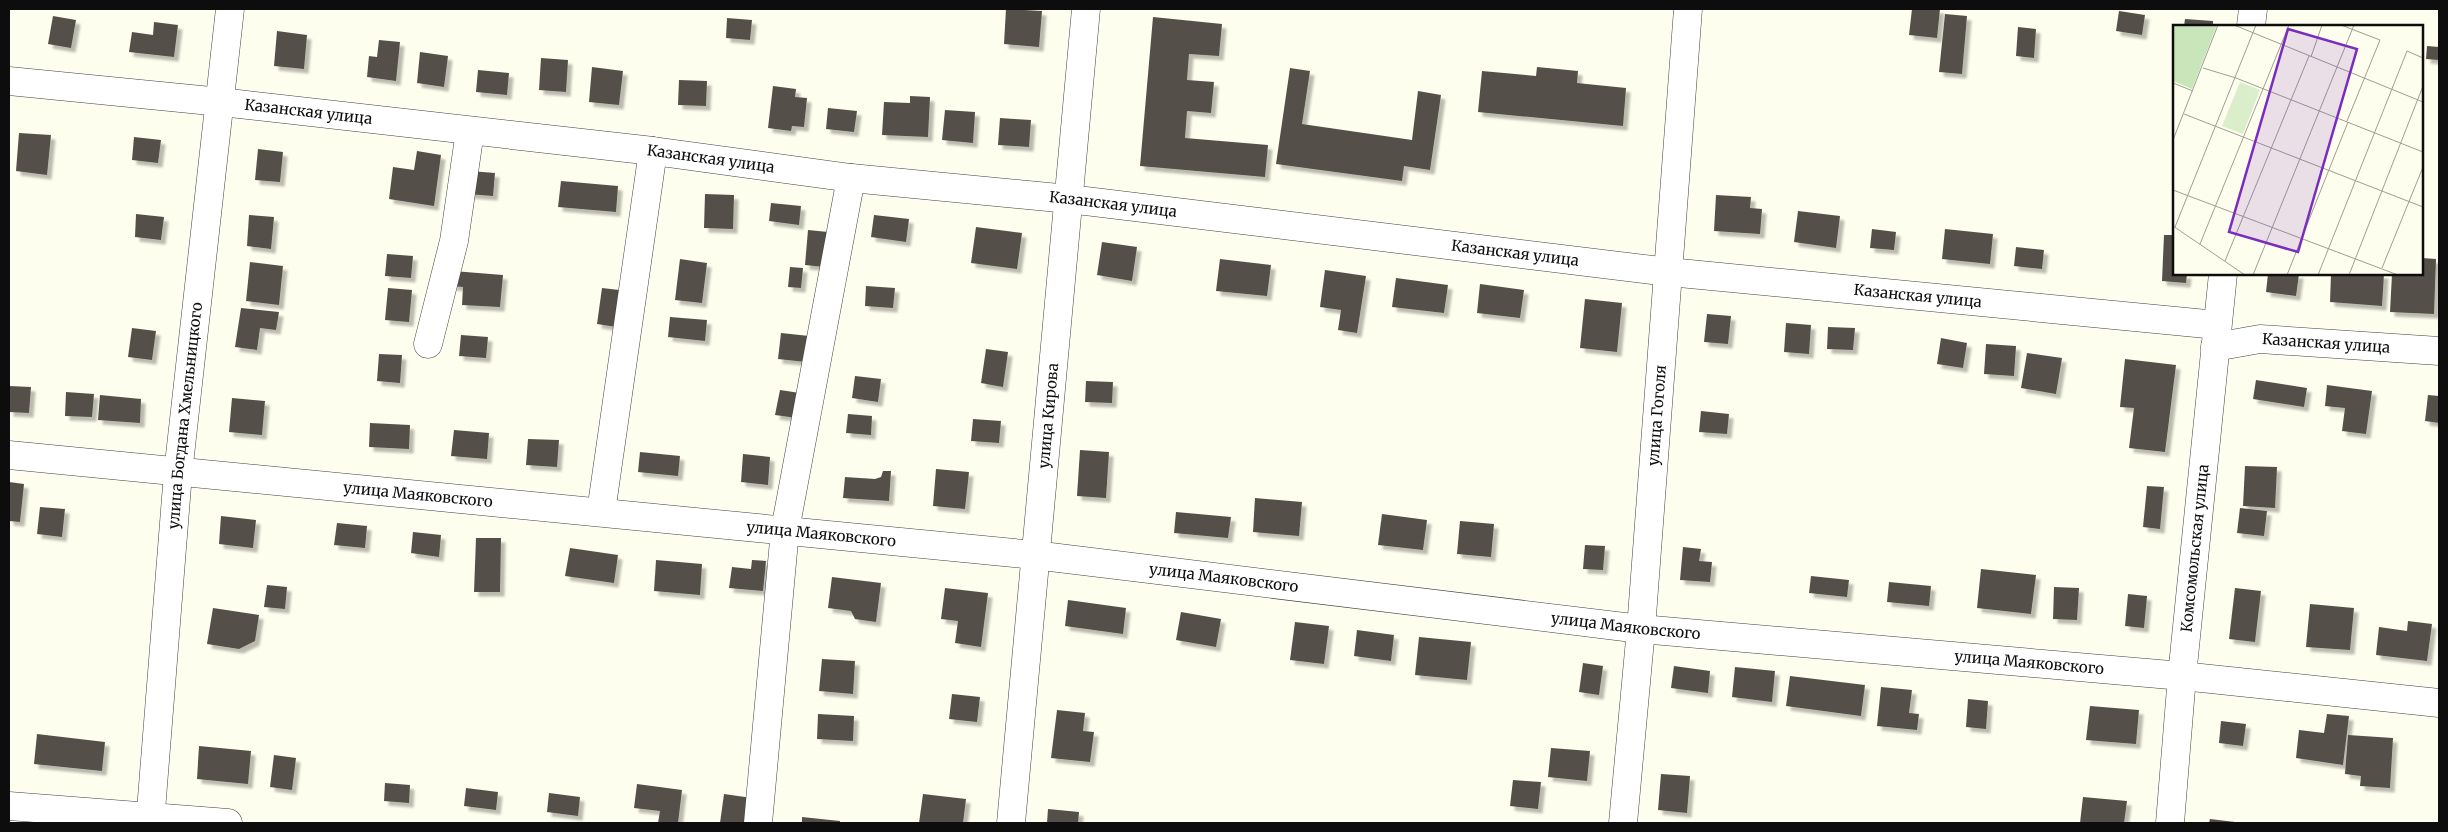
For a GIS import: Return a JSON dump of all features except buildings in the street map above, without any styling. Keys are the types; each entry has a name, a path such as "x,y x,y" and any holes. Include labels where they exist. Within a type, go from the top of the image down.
{"street":[{"name":"улица Богдана Хмельницкого","path":"150,820 178,473 230,9"},
{"name":"улица Кирова","path":"1011,823 1034,555 1086,9"},
{"name":"улица Гоголя","path":"1623,823 1641,629 1688,9"},
{"path":"2251,25 2253,9"},
{"name":"Казанская улица","path":"9,81 221,102 654,151 851,178 1069,199 2216,336 2439,350"},
{"path":"428,344 454,241 470,131"},
{"path":"601,512 654,151"},
{"path":"758,823 786,530 851,178"},
{"name":"Комсомольская улица","path":"2170,823 2182,676 2223,275"},
{"name":"улица Маяковского","path":"9,455 178,473 601,512 1034,555 1641,629 2182,676 2439,702"},
{"path":"9,806 150,820 228,823"}]}
